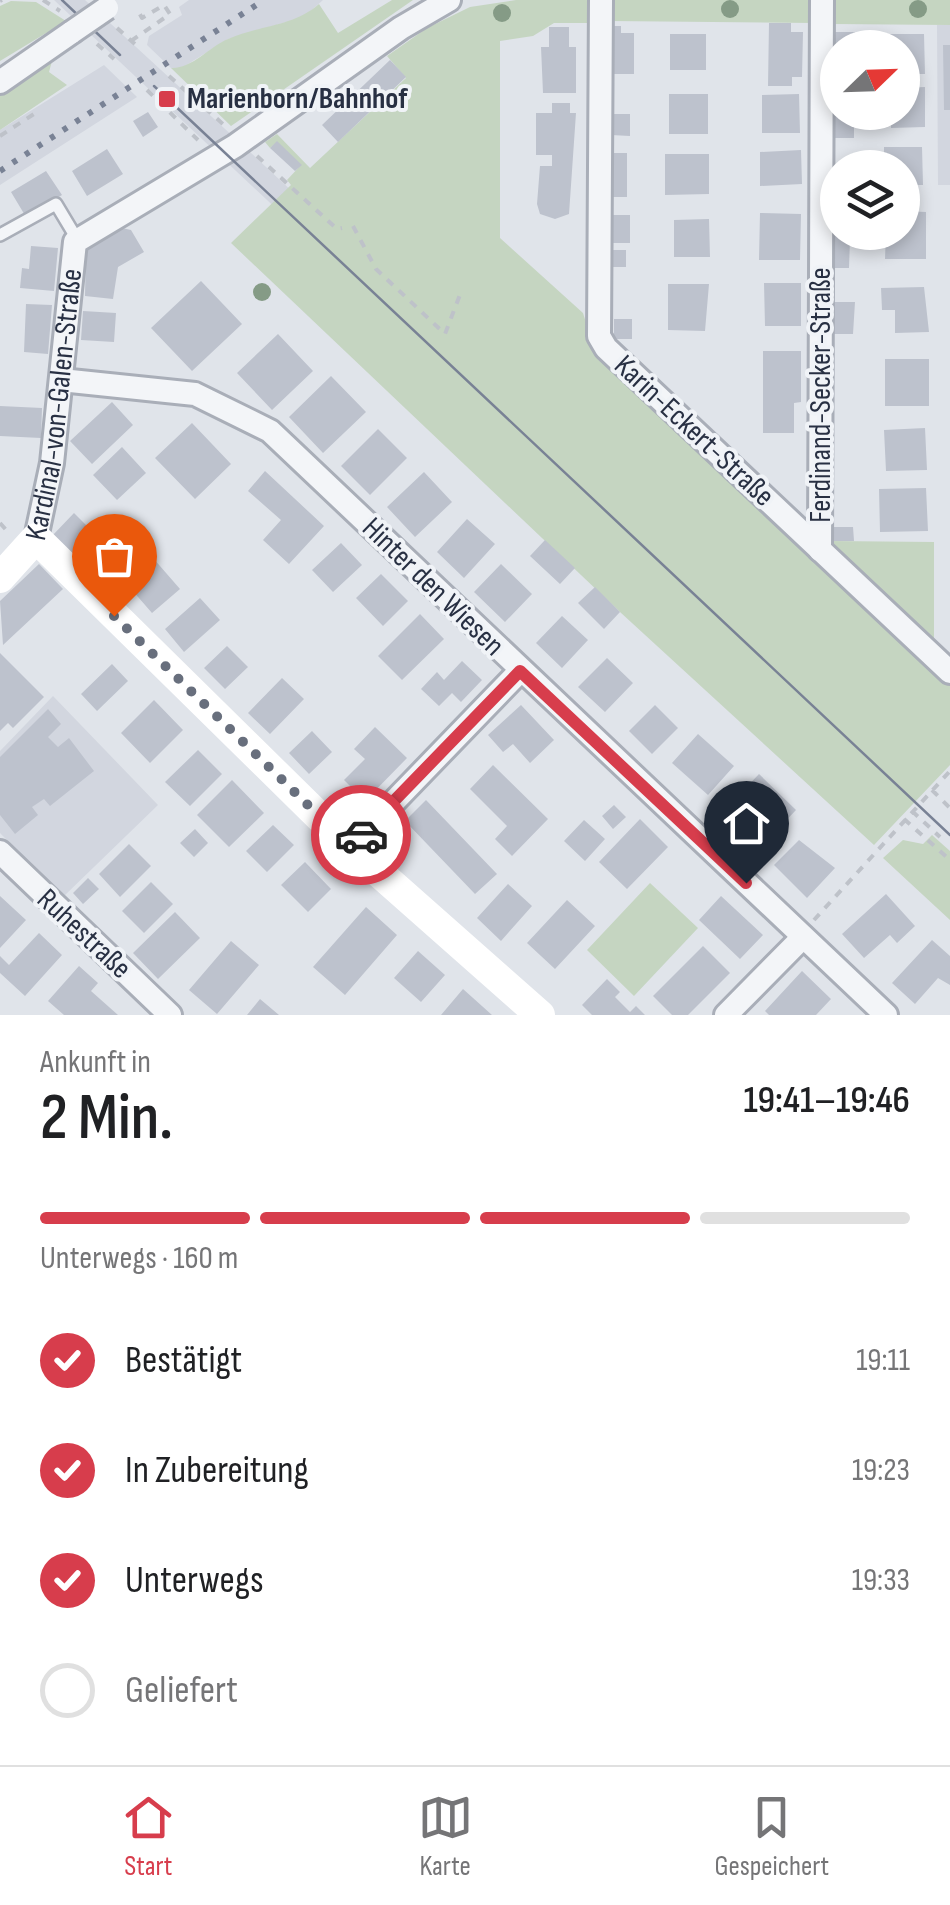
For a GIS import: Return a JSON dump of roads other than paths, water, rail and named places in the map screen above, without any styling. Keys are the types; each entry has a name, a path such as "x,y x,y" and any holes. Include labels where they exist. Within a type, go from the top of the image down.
{"street":[{"name":"Kardinal-von-Galen-Straße","path":"0,578 36,538 52,463 70,259 78,240 449,0"},
{"name":"Karin-Eckert-Straße","path":"600,0 599,336 606,348 950,672"},
{"name":"Ferdinand-Secker-Straße","path":"820,550 822,0"},
{"path":"0,82 72,32 118,10"},
{"name":"Hinter den Wiesen","path":"61,380 195,394 270,432 886,1015"},
{"path":"36,538 350,846 540,1015"},
{"path":"350,846 520,671"},
{"name":"Ruhestraße","path":"0,852 170,1015"},
{"path":"726,1015 803,936"}],"lane":[{"path":"0,234 56,204 78,240"}],"tram line":[{"path":"62,0 120,55"},
{"path":"154,86 950,835"}],"railway":[{"path":"0,171 264,0"}],"place":[{"name":"Marienborn/Bahnhof","path":"167,99"}]}
